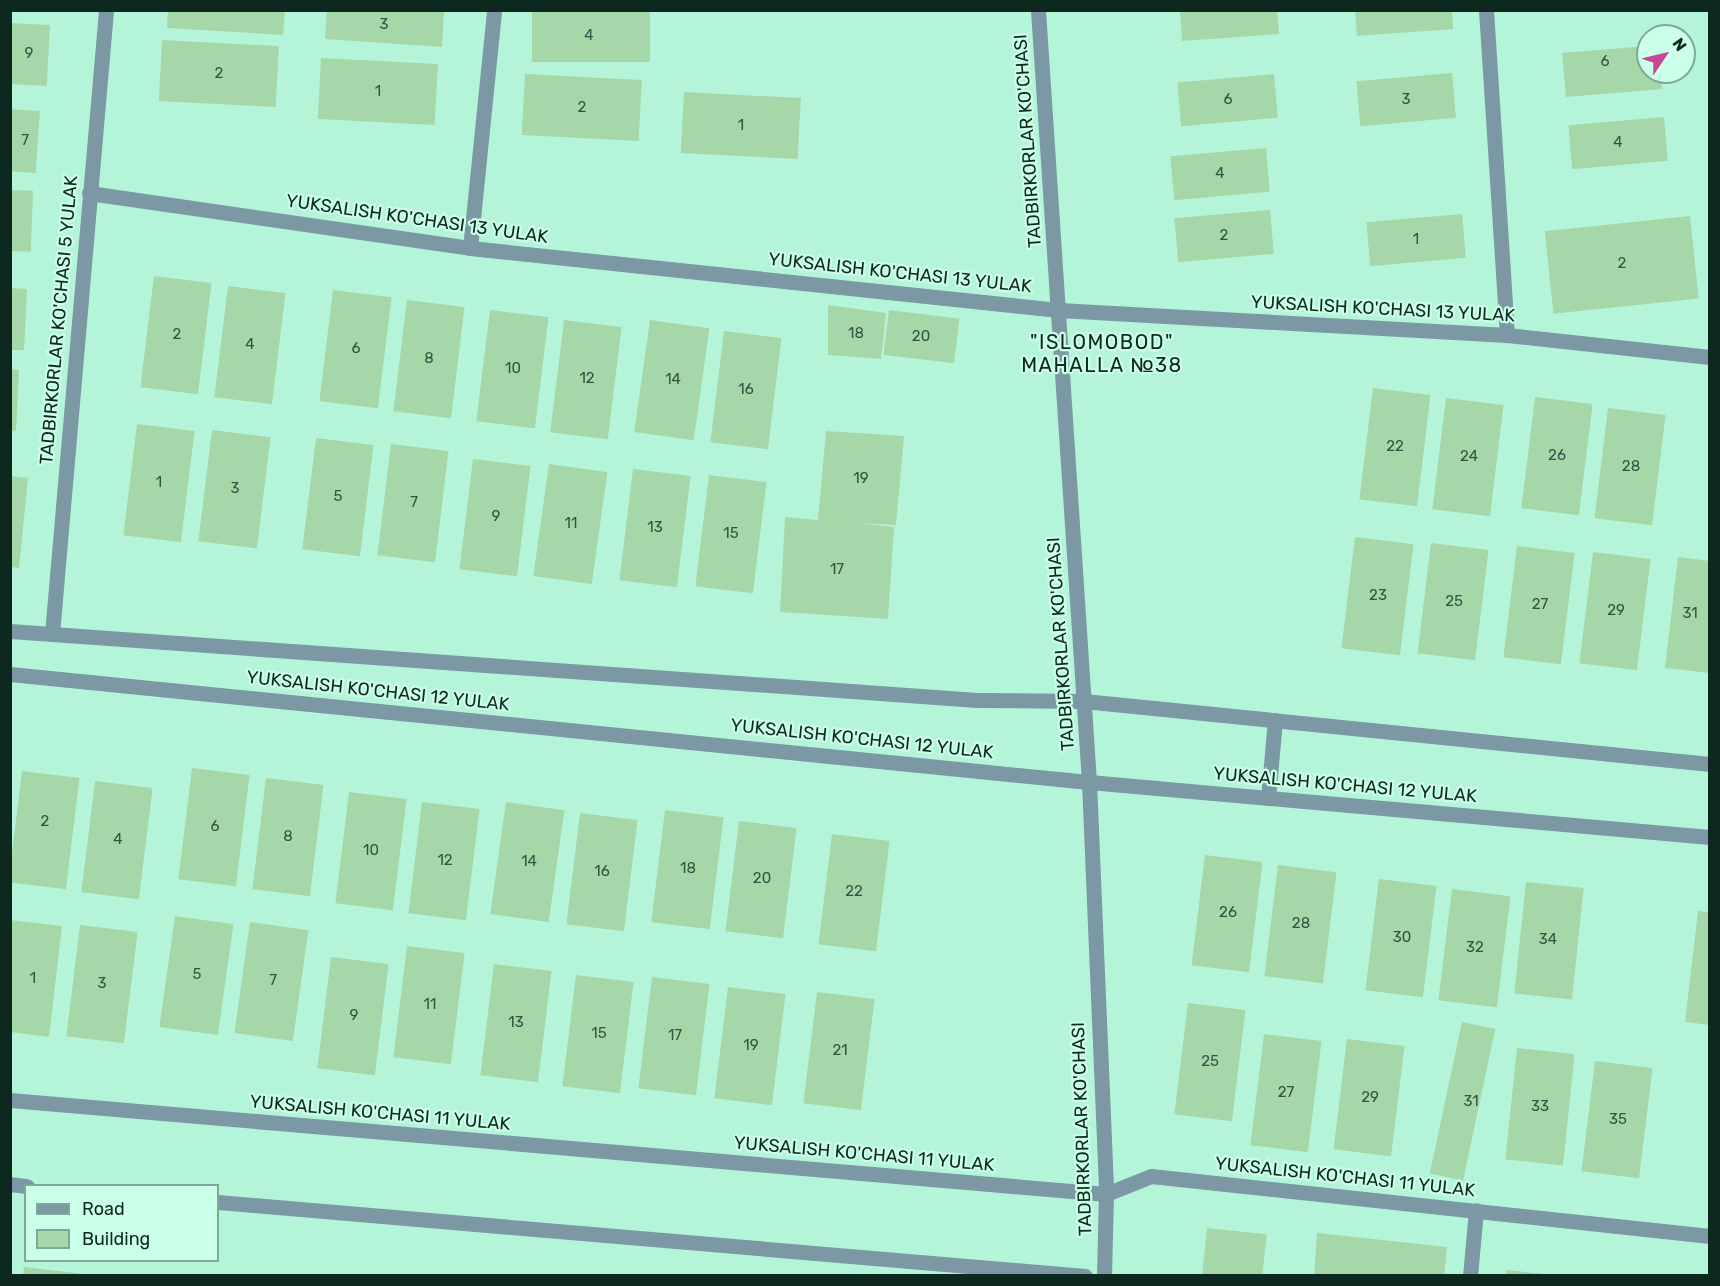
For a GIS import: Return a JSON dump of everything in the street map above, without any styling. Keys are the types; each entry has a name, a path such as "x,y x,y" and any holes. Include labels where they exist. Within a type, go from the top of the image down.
{"street":[{"name":"TADBIRKORLAR KO'CHASI 5 YULAK","path":"52,634 106,10"},
{"path":"470,248 494,10"},
{"name":"TADBIRKORLAR KO'CHASI","path":"1038,10 1089,782 1106,1194 1104,1275"},
{"path":"1486,10 1507,335"},
{"name":"YUKSALISH KO'CHASI 13 YULAK","path":"89,193 470,248 1059,310 1507,335 1710,357"},
{"name":"YUKSALISH KO'CHASI 12 YULAK","path":"10,631 966,699 1084,701 1710,764"},
{"name":"YUKSALISH KO'CHASI 12 YULAK","path":"10,674 1089,782 1710,837"},
{"path":"1268,798 1275,720"},
{"name":"YUKSALISH KO'CHASI 11 YULAK","path":"10,1100 1106,1194 1151,1176 1710,1236"},
{"path":"219,1202 1085,1275"},
{"path":"1470,1275 1476,1210"}],"building":[{"path":"168,10 285,10 283,35 167,28"},
{"path":"327,10 444,10 442,47 325,39"},
{"path":"532,10 650,10 650,62 532,62"},
{"path":"1180,10 1277,10 1279,34 1182,41"},
{"path":"1355,10 1452,10 1453,29 1357,36"},
{"path":"10,23 50,25 47,86 10,84"},
{"path":"162,40 279,46 276,107 159,101"},
{"path":"1636,47 1636,84 1661,84 1662,89 1566,97 1562,53"},
{"path":"321,58 438,64 435,125 318,119"},
{"path":"1452,73 1456,118 1360,126 1356,81"},
{"path":"525,74 642,80 639,141 522,135"},
{"path":"1274,74 1278,118 1181,126 1177,82"},
{"path":"684,92 801,98 798,159 681,153"},
{"path":"10,109 40,111 36,173 10,171"},
{"path":"1664,117 1668,161 1572,169 1568,125"},
{"path":"1266,148 1270,192 1174,200 1170,156"},
{"path":"10,190 33,191 31,252 10,251"},
{"path":"1270,210 1274,254 1178,262 1174,218"},
{"path":"1462,214 1466,258 1370,266 1366,222"},
{"path":"1690,216 1699,299 1553,314 1545,231"},
{"path":"154,276 212,283 198,394 140,387"},
{"path":"228,286 286,293 272,404 214,397"},
{"path":"10,288 27,289 24,350 10,350"},
{"path":"333,290 392,297 378,408 319,401"},
{"path":"407,300 465,307 451,418 393,411"},
{"path":"828,305 886,313 881,359 828,355"},
{"path":"490,310 549,317 535,428 476,421"},
{"path":"889,310 959,319 954,363 884,355"},
{"path":"564,320 622,327 608,439 550,432"},
{"path":"650,320 709,328 694,440 634,432"},
{"path":"724,331 782,338 768,449 710,442"},
{"path":"10,369 19,370 16,431 10,430"},
{"path":"1373,388 1431,395 1417,506 1359,499"},
{"path":"1535,397 1593,404 1579,515 1521,508"},
{"path":"1446,398 1504,405 1490,516 1432,509"},
{"path":"1608,408 1666,415 1652,525 1594,518"},
{"path":"137,424 195,431 181,542 123,535"},
{"path":"212,430 271,437 257,548 198,541"},
{"path":"826,431 904,436 896,525 857,523 894,527 888,619 780,612 785,517 818,520"},
{"path":"316,438 374,445 360,556 302,549"},
{"path":"391,444 449,451 435,562 377,555"},
{"path":"473,459 531,466 517,576 459,569"},
{"path":"549,464 607,472 592,584 533,576"},
{"path":"633,469 691,476 677,587 619,580"},
{"path":"709,475 767,482 753,593 695,586"},
{"path":"10,476 28,478 19,568 10,567"},
{"path":"1355,537 1414,544 1400,655 1341,648"},
{"path":"1431,543 1489,550 1475,660 1417,653"},
{"path":"1517,546 1575,553 1561,664 1503,657"},
{"path":"1593,552 1651,559 1637,670 1579,663"},
{"path":"1678,557 1710,561 1710,673 1665,668"},
{"path":"192,768 250,775 236,886 178,879"},
{"path":"22,771 80,778 66,889 10,882"},
{"path":"266,778 324,785 310,896 252,889"},
{"path":"95,781 153,788 139,899 81,892"},
{"path":"349,792 407,799 393,910 335,903"},
{"path":"422,802 480,809 466,920 408,913"},
{"path":"506,802 564,810 549,922 490,914"},
{"path":"665,810 724,817 710,929 651,922"},
{"path":"580,813 638,820 624,931 566,924"},
{"path":"739,821 797,828 783,938 725,931"},
{"path":"832,834 890,841 876,951 818,944"},
{"path":"1205,855 1263,862 1249,972 1191,965"},
{"path":"1278,865 1337,872 1323,983 1264,976"},
{"path":"1379,879 1437,886 1423,997 1365,990"},
{"path":"1526,882 1584,888 1572,999 1514,993"},
{"path":"1452,889 1511,896 1497,1007 1438,1000"},
{"path":"1698,911 1710,912 1710,1025 1685,1022"},
{"path":"175,916 233,924 218,1035 159,1027"},
{"path":"10,920 62,926 49,1037 10,1032"},
{"path":"250,922 308,930 293,1041 234,1033"},
{"path":"80,925 138,932 124,1043 66,1036"},
{"path":"407,946 465,953 451,1064 393,1057"},
{"path":"331,957 389,964 375,1075 317,1068"},
{"path":"494,964 552,971 538,1082 480,1075"},
{"path":"576,975 634,982 620,1093 562,1086"},
{"path":"652,977 710,984 696,1095 638,1088"},
{"path":"728,987 786,994 772,1105 714,1098"},
{"path":"817,992 875,999 861,1110 803,1103"},
{"path":"1188,1003 1246,1010 1232,1121 1174,1114"},
{"path":"1462,1022 1495,1029 1463,1181 1430,1174"},
{"path":"1264,1034 1322,1041 1308,1152 1250,1145"},
{"path":"1347,1039 1405,1046 1391,1156 1333,1149"},
{"path":"1517,1048 1575,1054 1563,1165 1505,1159"},
{"path":"1595,1061 1653,1068 1639,1178 1581,1171"},
{"path":"1207,1228 1267,1234 1262,1276 1202,1275"},
{"path":"1317,1233 1447,1247 1444,1276 1314,1276"},
{"path":"24,1267 84,1274 84,1276 23,1276"},
{"path":"1506,1270 1544,1274 1544,1276 1506,1276"}],"district":[{"name":"\"ISLOMOBOD\" MAHALLA №38","path":"1102,354"}]}
